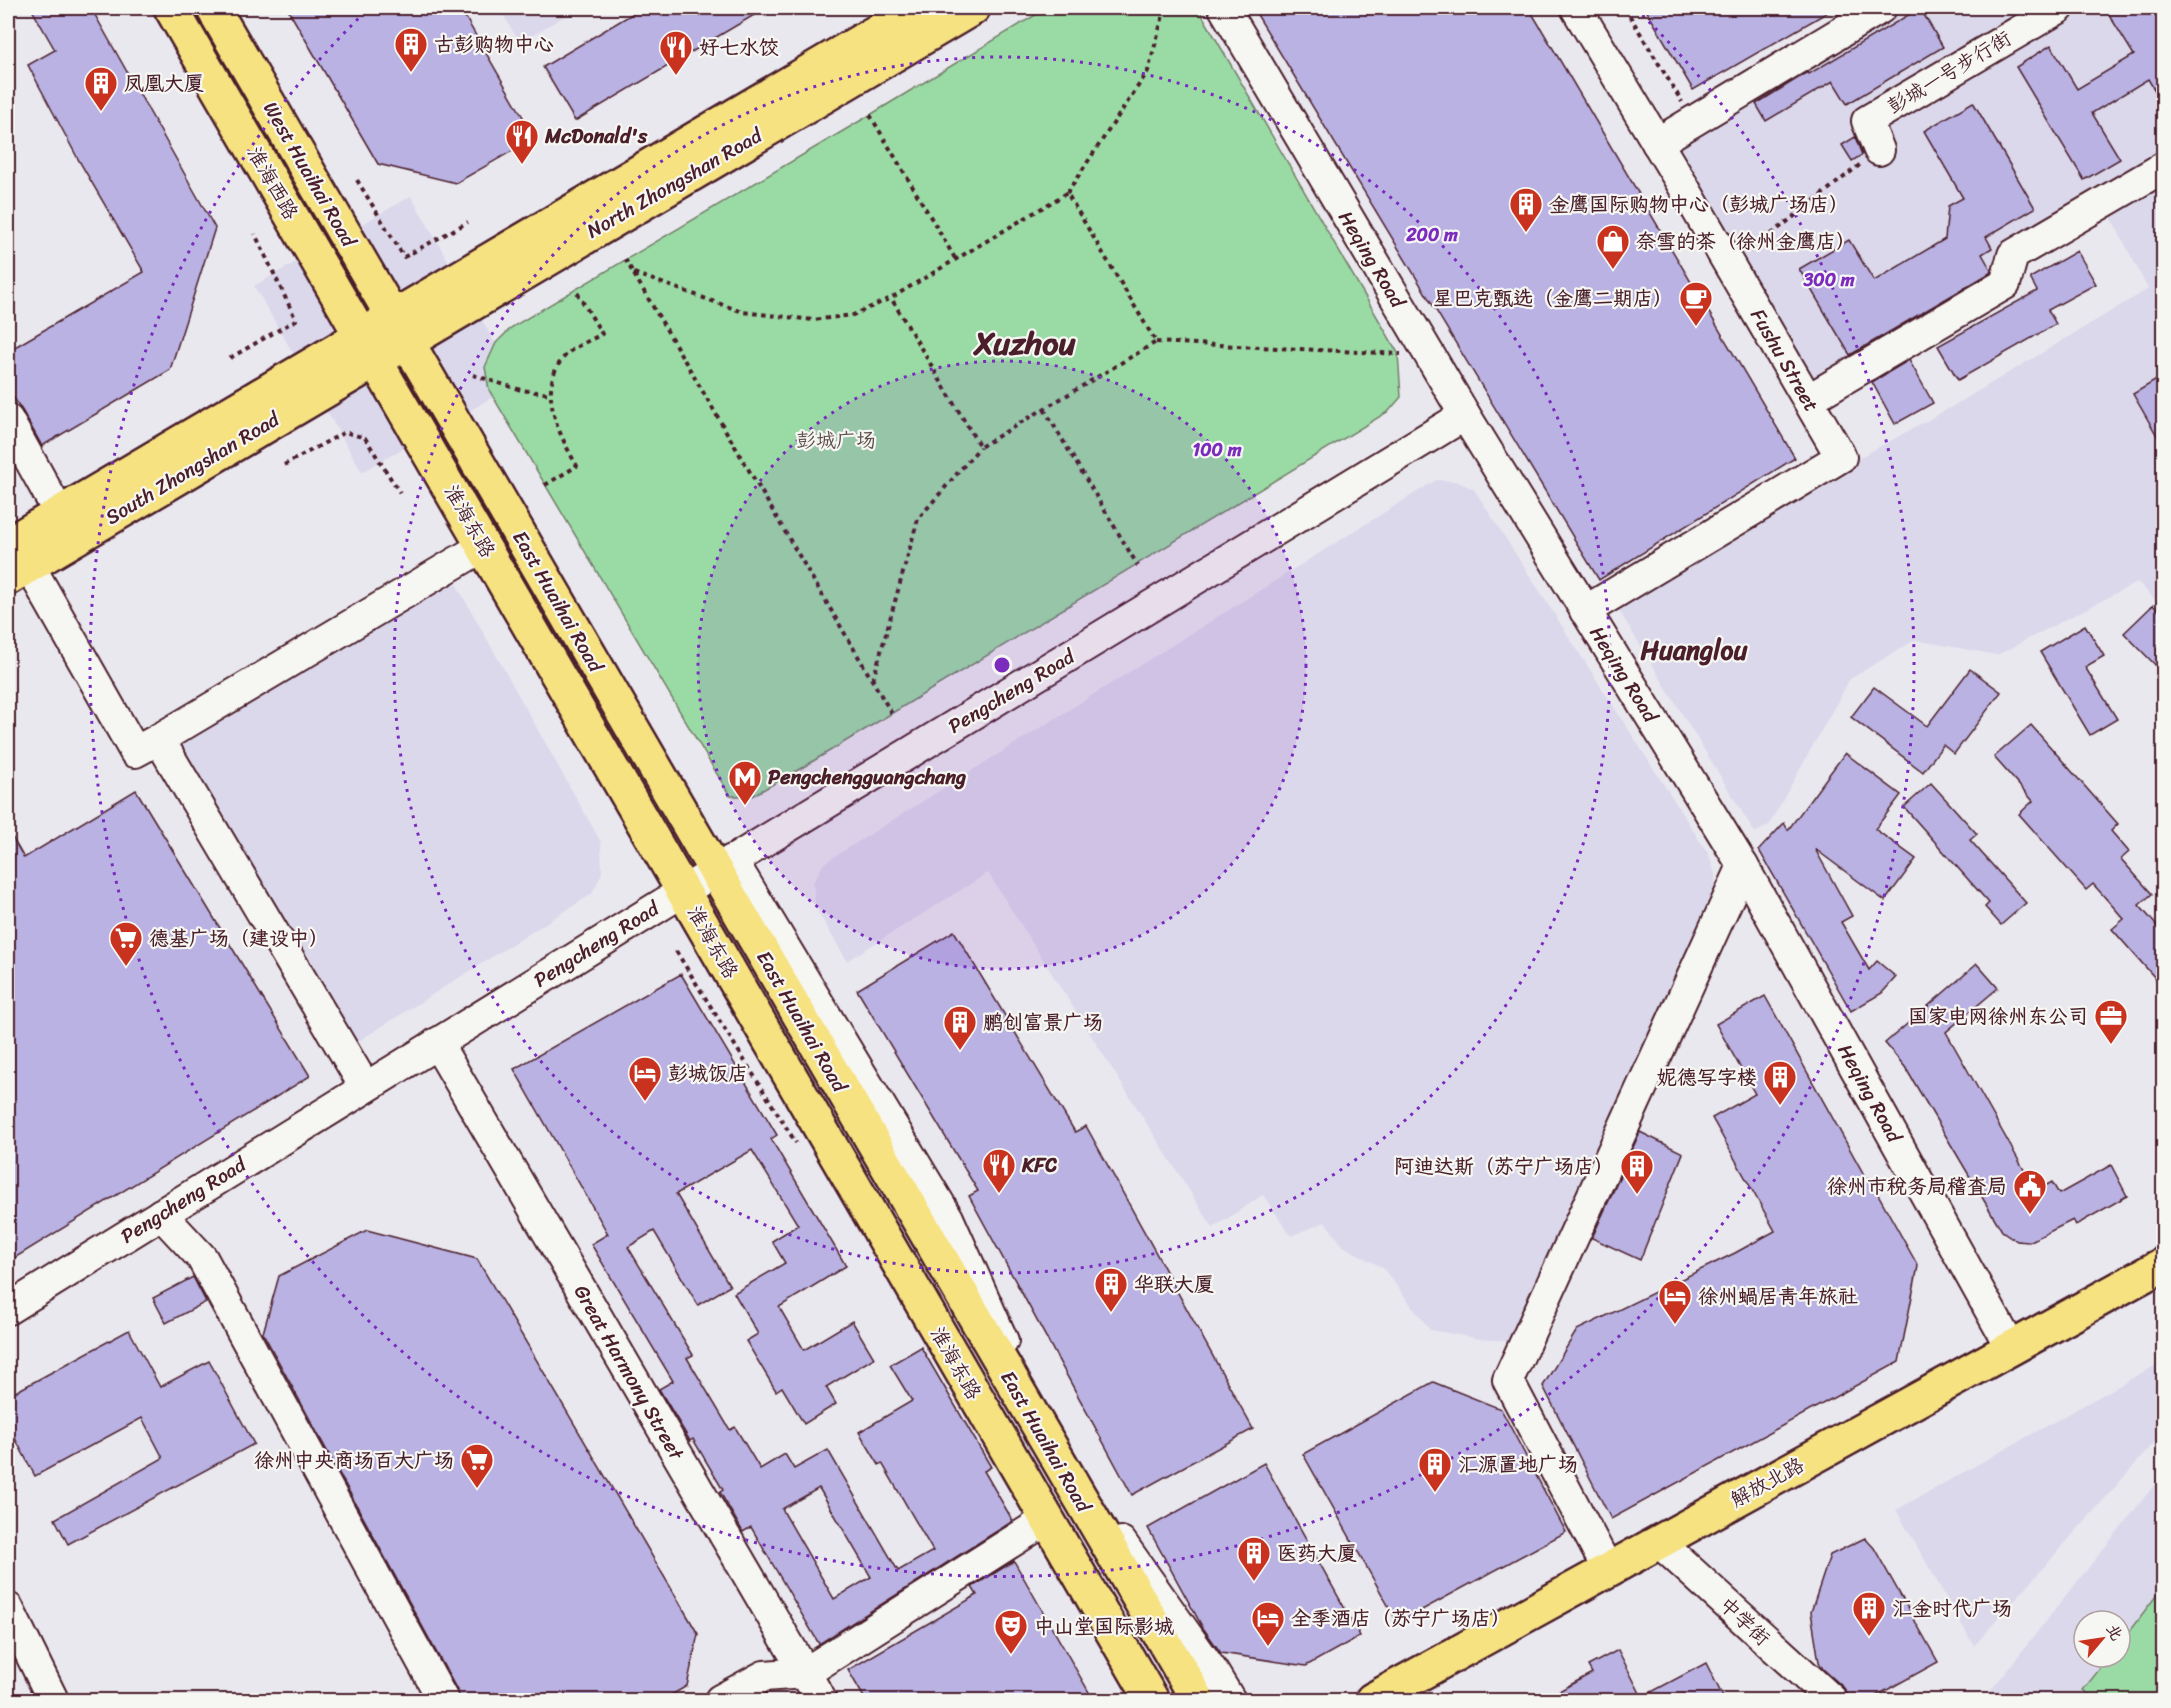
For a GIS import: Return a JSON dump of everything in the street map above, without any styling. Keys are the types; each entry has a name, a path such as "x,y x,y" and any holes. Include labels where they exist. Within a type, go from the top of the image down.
{"main road":[{"name":"淮海西路","path":"171,8 368,347"},
{"name":"West Huaihai Road","path":"213,8 399,328"},
{"name":"North Zhongshan Road","path":"368,347 600,196 917,8"},
{"name":"North Zhongshan Road","path":"399,328 973,8"},
{"name":"East Huaihai Road","path":"399,328 724,866 1198,1701"},
{"name":"South Zhongshan Road","path":"15,562 59,513 368,347"},
{"name":"South Zhongshan Road","path":"15,562 368,347"},
{"name":"淮海东路","path":"368,347 1050,1525"},
{"name":"解放北路","path":"1372,1701 2163,1264"},
{"name":"East Huaihai Road","path":"1050,1525 1152,1701"}],"street":[{"name":"Heqing Road","path":"1224,8 1465,415 1743,867 2011,1348"},
{"name":"Fushu Street","path":"1576,8 1730,265 1841,457 1586,611"},
{"path":"1657,142 1881,8"},
{"name":"彭城一号步行街","path":"1879,150 1867,121 2059,8"},
{"path":"1812,398 2005,284 2013,255 2163,167"},
{"name":"Pengcheng Road","path":"8,1309 683,891 1465,415"},
{"path":"8,420 59,513"},
{"path":"15,562 135,752 484,546"},
{"path":"159,739 365,1088"},
{"path":"724,866 948,1218 1007,1350 1107,1523 1213,1672 1230,1701"},
{"path":"1608,1570 1508,1380 1743,867"},
{"name":"Great Harmony Street","path":"436,1043 821,1701"},
{"path":"161,1214 202,1258 443,1701"},
{"path":"720,1701 764,1676 805,1673 1035,1527 1050,1525"},
{"name":"中学街","path":"1659,1542 1832,1701"},
{"path":"8,1608 52,1701"}],"path":[{"path":"634,273 743,312 813,320 853,315 891,298 1066,193 1148,71 1165,8"},
{"path":"1625,8 1686,109"},
{"path":"870,115 956,260"},
{"path":"1730,265 1879,150"},
{"path":"357,180 404,257 468,222"},
{"path":"1066,193 1156,342"},
{"path":"231,358 296,320 255,234"},
{"path":"625,259 892,714"},
{"path":"545,485 577,465 565,445 552,413 550,389 557,368 569,352 602,334 575,289"},
{"path":"891,298 980,447"},
{"path":"873,681 918,519 980,447 1156,342 1410,354 1425,348"},
{"path":"473,375 521,390 551,394"},
{"path":"1044,409 1138,566"},
{"path":"284,465 345,432 365,438 400,494"}],"shaded area":[{"path":"499,8 578,8 520,43"},
{"path":"1907,8 2163,8 2163,154 2000,281 1817,388 1676,141"},
{"path":"2163,167 2163,609 2138,582 1997,655 1915,640 1850,679 1769,825 1755,833 1613,601 1850,463 1955,405 2148,289 2103,202"},
{"path":"411,196 518,383 362,472 254,286"},
{"path":"1436,480 1456,481 1474,489 1709,855 1715,874 1716,893 1518,1342 1480,1339 1430,1330 1383,1268 1343,1246 1325,1222 1291,1236 1263,1195 1213,1228 988,873 847,961 815,907 813,882 824,863"},
{"path":"447,568 601,842 602,873 592,894 343,1051 159,739"},
{"path":"2163,1361 2163,1433 1974,1646 1896,1510"},
{"path":"2163,1474 2163,1700 1983,1700"}],"green space":[{"name":"彭城广场","path":"1047,8 1198,8 1398,353 1401,397 1389,411 805,766 752,796 730,796 489,390 485,367 496,343 512,327"},
{"path":"2163,1587 2163,1700 2096,1700 2083,1690 2100,1669 2132,1669 2132,1627"}],"building":[{"path":"31,8 91,8 215,228 170,370 42,446 8,389 8,351 144,272 78,159 28,65 55,50"},
{"name":"古彭购物中心","path":"287,8 460,8 535,138 456,183 378,164"},
{"path":"642,8 766,8 575,121 543,67"},
{"name":"金鹰国际购物中心（彭城广场店）","path":"1253,8 1529,8 1795,458 1599,580"},
{"path":"1645,8 1835,8 1693,90"},
{"path":"1920,8 1943,47 1847,104 1833,81 1766,121 1756,104"},
{"path":"2117,8 2163,8 2163,104 2148,79 2092,113 2120,159 2084,180 2016,67 2051,45 2077,89 2134,55 2108,13"},
{"path":"1973,102 2035,208 1986,237 1992,248 1982,254 1991,270 1990,273 1850,355 1799,269 1849,240 1874,281 1945,239 1948,206 1963,198 1924,131"},
{"path":"1855,137 1862,155 1852,161 1842,145"},
{"path":"2077,251 2096,284 2048,310 2056,324 1958,380 1938,346 2037,291 2030,278"},
{"path":"1909,360 1933,403 1895,424 1872,382"},
{"path":"2163,376 2163,446 2133,394"},
{"path":"2153,605 2163,616 2163,673 2124,633"},
{"path":"2085,625 2104,656 2085,667 2117,719 2090,735 2040,652"},
{"path":"1970,669 2001,692 1954,754 1943,745 1923,772 1851,717 1874,687 1927,726"},
{"path":"2031,725 2118,824 2111,831 2129,852 2121,859 2152,894 2139,905 2163,933 2163,987 2112,929 2124,919 2093,884 2086,890 2019,814 2033,801 1994,757"},
{"path":"1845,753 1901,795 1875,829 1916,859 1885,901 1815,849 1852,916 1841,922 1869,970 1877,961 1896,977 1882,993 1851,1011 1759,850 1784,823 1788,830"},
{"path":"1931,783 1977,834 1970,840 2026,903 2001,925 1985,907 1989,903 1904,807"},
{"name":"德基广场（建设中）","path":"136,790 310,1076 8,1262 8,830 24,858"},
{"name":"华联大厦","path":"954,931 1075,1132 1086,1126 1253,1429 1132,1495 969,1196 978,1191 857,990"},
{"path":"1977,964 1998,988 1946,1032 2036,1191 2052,1182 2059,1194 2111,1165 2127,1196 2076,1225 2073,1220 2029,1242 2017,1241 2002,1231 1905,1067 1885,1043"},
{"path":"681,974 777,1135 771,1139 846,1266 779,1307 804,1350 852,1321 874,1358 826,1387 836,1404 804,1424 782,1387 776,1391 746,1341 758,1334 734,1293 785,1263 772,1241 798,1225 752,1150 676,1194 730,1286 698,1305 654,1231 628,1247 693,1355 687,1358 730,1430 735,1427 760,1469 785,1454 794,1469 828,1450 898,1571 933,1551 882,1463 879,1465 859,1432 912,1401 890,1365 921,1347 991,1467 984,1471 1013,1521 819,1644 751,1527 743,1532 720,1492 723,1490 693,1439 690,1441 659,1389 673,1381 591,1244 608,1234 514,1069","holes":["819,1488 871,1577 834,1599 782,1509"]},
{"path":"1765,996 1867,1180 1869,1178 1918,1266 1899,1362 1611,1519 1543,1386 1577,1330 1775,1231 1712,1118 1755,1094 1716,1024"},
{"name":"阿迪达斯（苏宁广场店）","path":"1640,1132 1683,1153 1640,1260 1592,1238"},
{"name":"徐州中央商场百大广场","path":"367,1230 477,1259 698,1634 687,1686 661,1701 460,1701 458,1692 263,1333 279,1276"},
{"path":"193,1277 206,1302 166,1323 153,1298"},
{"path":"129,1330 160,1387 209,1361 254,1444 68,1544 55,1519 163,1458 142,1418 35,1476 8,1425 8,1396"},
{"name":"汇源置地广场","path":"1433,1382 1501,1409 1566,1532 1398,1623 1303,1454"},
{"name":"医药大厦","path":"1264,1463 1360,1636 1306,1666 1221,1653 1203,1628 1148,1528"},
{"name":"汇金时代广场","path":"1865,1538 1874,1548 1938,1662 1867,1701 1849,1701 1844,1688 1823,1669 1819,1662 1811,1612 1830,1555"},
{"name":"中山堂国际影城","path":"1014,1561 1094,1701 866,1701 848,1670 977,1595 972,1587"},
{"path":"1618,1650 1642,1697 1706,1663 1725,1701 1541,1701 1592,1673 1588,1666"}],"place":[{"name":"古彭购物中心","path":"411,73"},
{"name":"好七水饺","path":"676,76"},
{"name":"凤凰大厦","path":"101,112"},
{"name":"McDonald's","path":"522,165"},
{"name":"金鹰国际购物中心（彭城广场店）","path":"1526,233"},
{"name":"奈雪的茶（徐州金鹰店）","path":"1613,270"},
{"name":"星巴克甄选（金鹰二期店）","path":"1696,327"},
{"name":"Pengchengguangchang","path":"745,806"},
{"name":"德基广场（建设中）","path":"126,967"},
{"name":"国家电网徐州东公司","path":"2111,1045"},
{"name":"鹏创富景广场","path":"960,1051"},
{"name":"彭城饭店","path":"645,1102"},
{"name":"妮德写字楼","path":"1780,1106"},
{"name":"KFC","path":"999,1194"},
{"name":"阿迪达斯（苏宁广场店）","path":"1637,1195"},
{"name":"徐州市税务局稽查局","path":"2030,1215"},
{"name":"华联大厦","path":"1111,1313"},
{"name":"徐州蝸居青年旅社","path":"1675,1325"},
{"name":"徐州中央商场百大广场","path":"477,1489"},
{"name":"汇源置地广场","path":"1435,1493"},
{"name":"医药大厦","path":"1254,1582"},
{"name":"汇金时代广场","path":"1869,1637"},
{"name":"全季酒店（苏宁广场店）","path":"1268,1647"},
{"name":"中山堂国际影城","path":"1011,1655"}],"district":[{"name":"Xuzhou","path":"1025,343"},
{"name":"Huanglou","path":"1694,650"}]}
